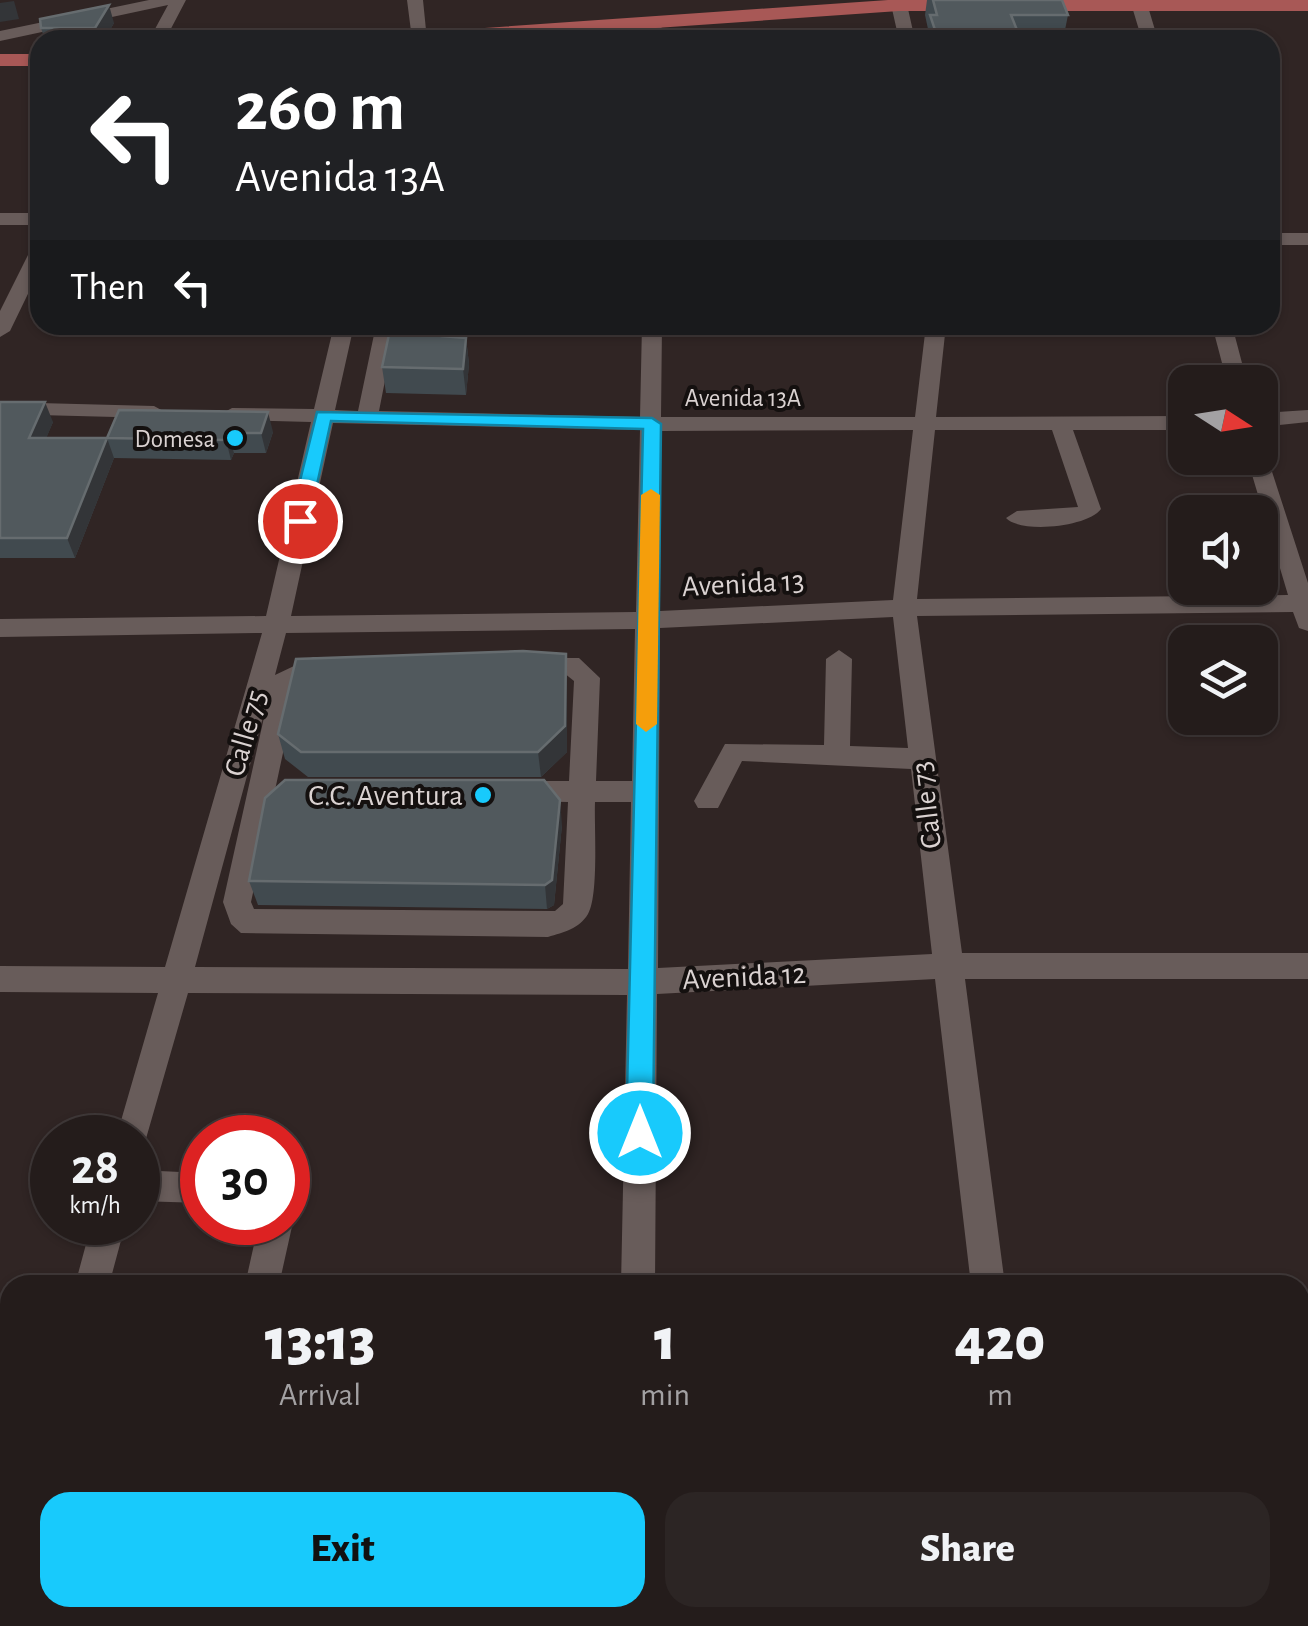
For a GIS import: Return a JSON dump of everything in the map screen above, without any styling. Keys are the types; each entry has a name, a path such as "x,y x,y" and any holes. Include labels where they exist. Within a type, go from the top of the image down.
{"main road":[{"path":"697,30 904,5"},
{"path":"548,30 904,5 1308,9"},
{"path":"0,57 30,57"}],"street":[{"path":"0,36 170,0"},
{"path":"162,30 178,0"},
{"path":"415,0 419,30"},
{"path":"904,5 906,30"},
{"path":"0,219 30,219"},
{"path":"1280,240 1308,240"},
{"path":"0,331 30,270"},
{"name":"Calle 75","path":"138,1115 276,626 342,335"},
{"path":"367,417 384,335"},
{"path":"638,1275 652,335"},
{"name":"Calle 73","path":"934,335 921,425 904,608 987,1275"},
{"path":"1225,335 1233,365"},
{"path":"0,408 171,412"},
{"name":"Avenida 13A","path":"209,413 652,424 1168,423"},
{"path":"1278,418 1308,416"},
{"path":"1016,518 1081,516 1090,509 1060,425"},
{"path":"1263,475 1305,609"},
{"name":"Avenida 13","path":"0,628 648,620 904,608 1305,609"},
{"path":"836,755 838,659"},
{"path":"570,664 587,678 585,791 576,908 565,920 548,925 251,924 241,916 236,902 270,791 286,678 298,670 570,664"},
{"path":"708,801 734,751 920,758"},
{"path":"229,791 270,791"},
{"path":"492,791 645,792"},
{"name":"Avenida 12","path":"0,979 640,982 946,966 1308,966"},
{"path":"95,1275 103,1245"},
{"path":"264,1275 271,1245"}],"building":[{"path":"933,0 1062,0 1068,15 1011,15 1017,30 935,30 930,15 937,15"},
{"path":"109,5 95,28 41,28 40,19"},
{"path":"389,335 466,338 463,369 382,367"},
{"path":"0,402 45,402 29,438 107,438 67,538 0,538"},
{"path":"119,410 268,412 261,433 228,433 226,440 107,438"},
{"path":"523,651 566,654 565,726 538,752 301,752 278,734 296,659"},
{"path":"285,780 544,780 560,800 552,880 545,885 249,881 265,798"}],"slow traffic":[{"path":"646,724 651,495"}],"place":[{"name":"Domesa","path":"235,438"},
{"name":"C.C. Aventura","path":"483,795"}],"route":[{"path":"300,521 323,416 652,424 640,1133"}]}
